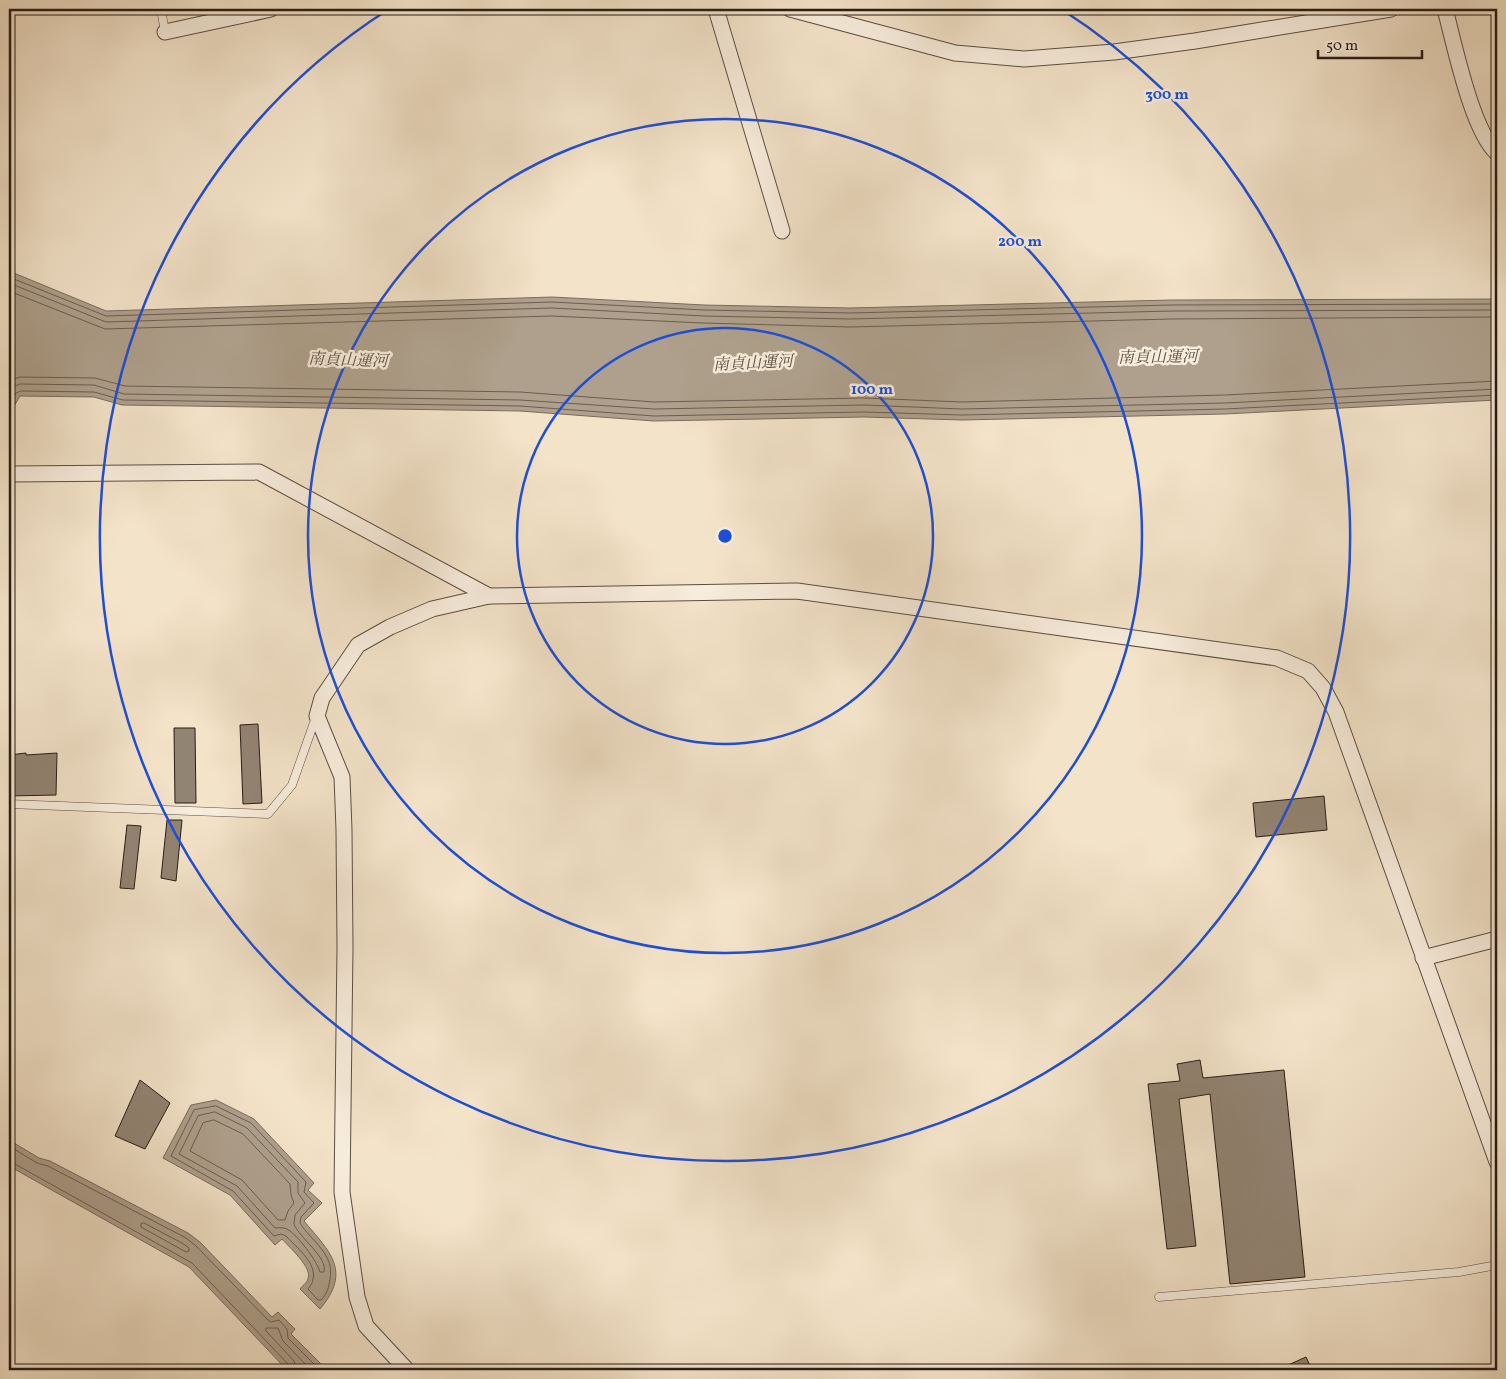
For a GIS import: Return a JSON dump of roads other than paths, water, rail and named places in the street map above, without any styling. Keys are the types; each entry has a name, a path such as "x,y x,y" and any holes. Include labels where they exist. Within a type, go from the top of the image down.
{"street":[{"path":"165,32 271,9"},
{"path":"716,9 782,231"},
{"path":"790,9 956,53 1024,59 1114,52 1391,9"},
{"path":"1445,9 1472,105 1485,138 1497,153"},
{"path":"9,474 259,472 489,596"},
{"path":"407,1370 366,1326 357,1297 342,1192 345,928 342,777 317,716 322,698 358,645 390,627 432,609 489,596 796,591 1277,658 1308,671 1323,688 1336,712 1497,1162"},
{"path":"1423,958 1497,939"}],"lane":[{"path":"161,9 165,32"},
{"path":"9,804 268,814 292,785 317,716"},
{"path":"1159,1297 1459,1272 1497,1266"}],"water":[{"name":"南貞山運河","path":"9,271 106,311 552,297 704,305 850,308 1172,300 1497,299 1497,400 1225,414 962,420 864,417 654,421 520,411 122,405 94,397 20,396 13,408 9,409"},
{"path":"216,1100 254,1119 314,1183 308,1190 322,1203 304,1221 329,1252 334,1262 336,1273 335,1284 330,1296 320,1309 300,1289 307,1282 309,1274 304,1264 282,1239 275,1245 230,1195 163,1158 191,1105"},
{"path":"9,1140 39,1158 50,1161 188,1233 200,1242 272,1317 278,1312 295,1329 291,1334 327,1370 287,1370 189,1267 9,1166"}]}
